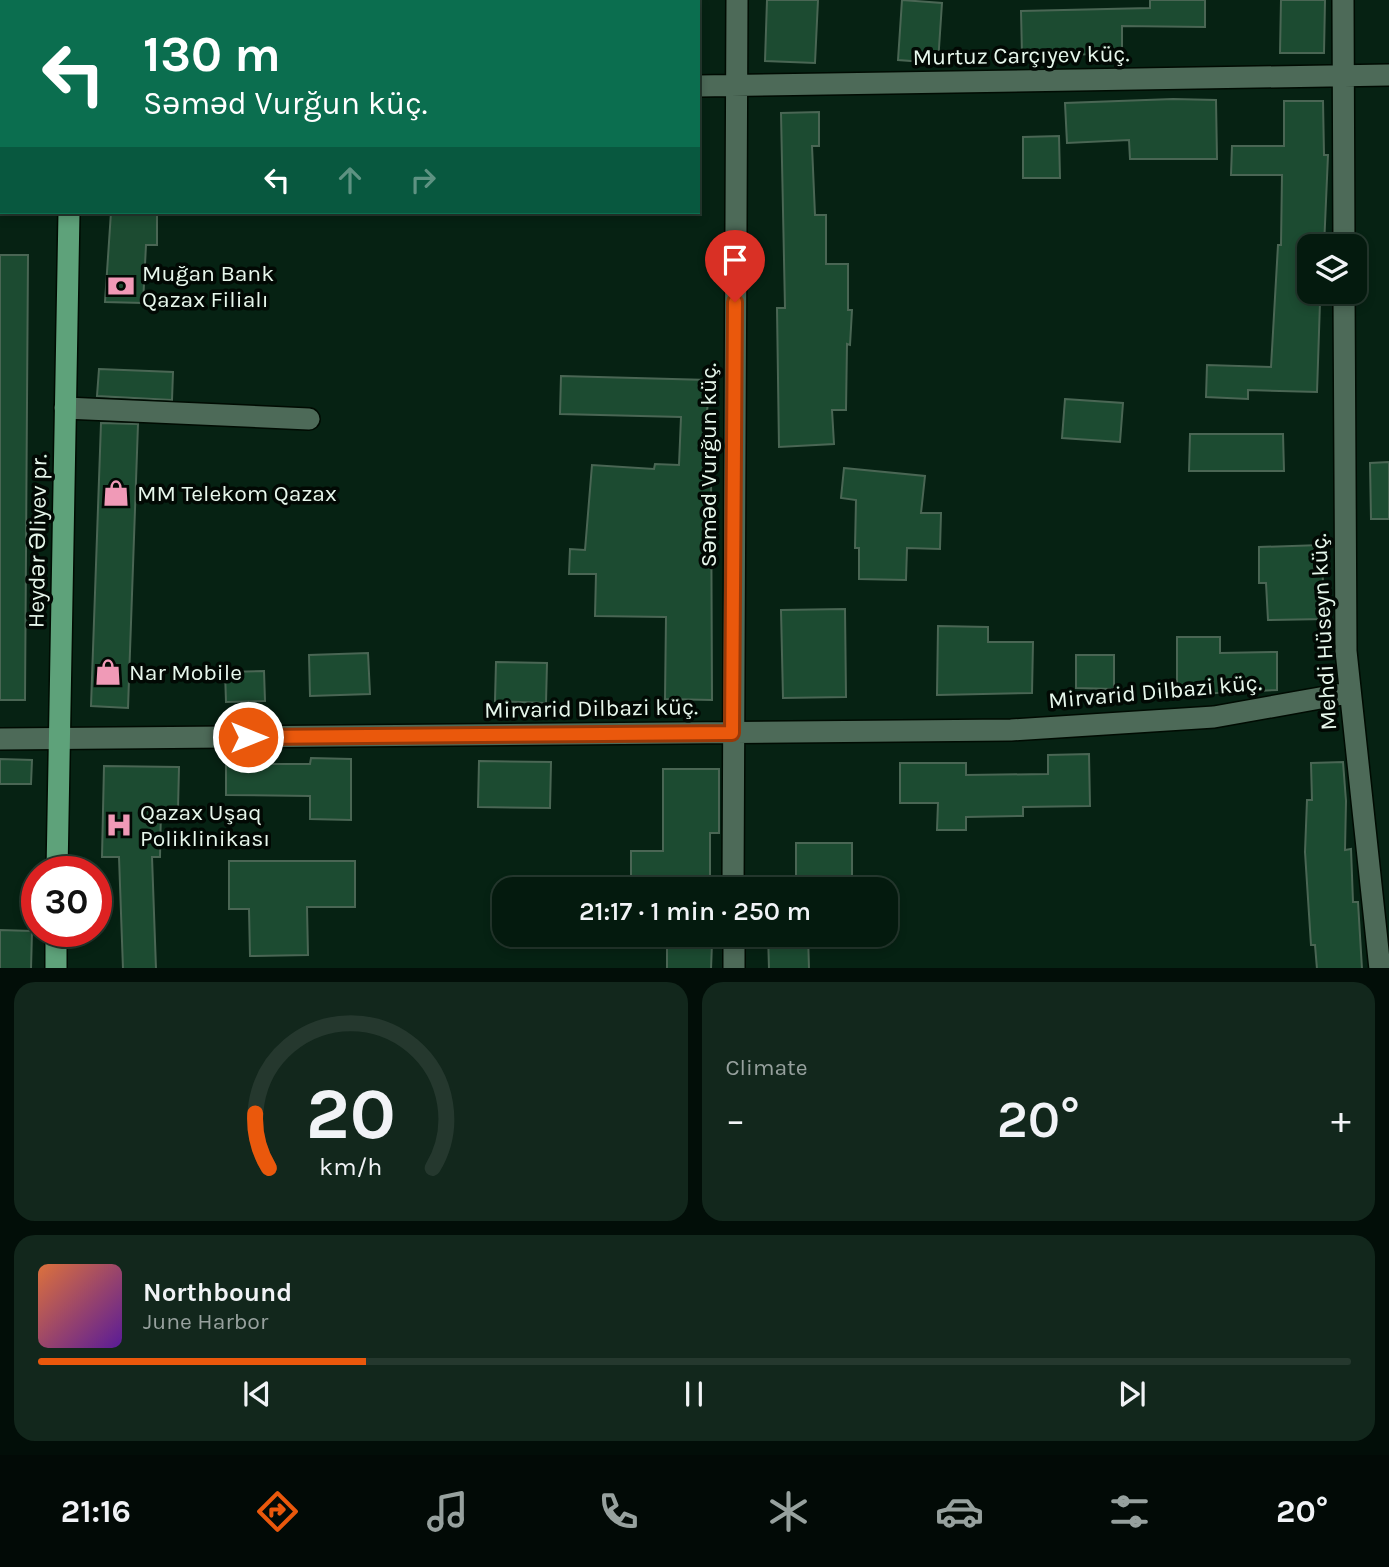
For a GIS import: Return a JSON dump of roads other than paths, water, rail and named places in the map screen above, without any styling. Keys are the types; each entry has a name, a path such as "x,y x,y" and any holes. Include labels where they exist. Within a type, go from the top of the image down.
{"main road":[{"name":"Heydər Əliyev pr.","path":"57,856 69,214"},
{"path":"56,947 56,968"}],"street":[{"name":"Səməd Vurğun küç.","path":"733,877 737,0"},
{"path":"1343,0 1344,234"},
{"name":"Murtuz Carçıyev küç.","path":"700,86 1389,75"},
{"name":"Mehdi Hüseyn küç.","path":"1344,304 1344,598 1349,693 1380,968"},
{"path":"65,408 309,419"},
{"name":"Mirvarid Dilbazi küç.","path":"0,739 732,733 1071,727 1214,717 1349,693"},
{"path":"734,947 734,968"}],"place":[{"name":"Muğan Bank Qazax Filialı","path":"121,286"},
{"name":"MM Telekom Qazax","path":"116,493"},
{"name":"Nar Mobile","path":"108,672"},
{"name":"Qazax Uşaq Poliklinikası","path":"119,825"}]}
